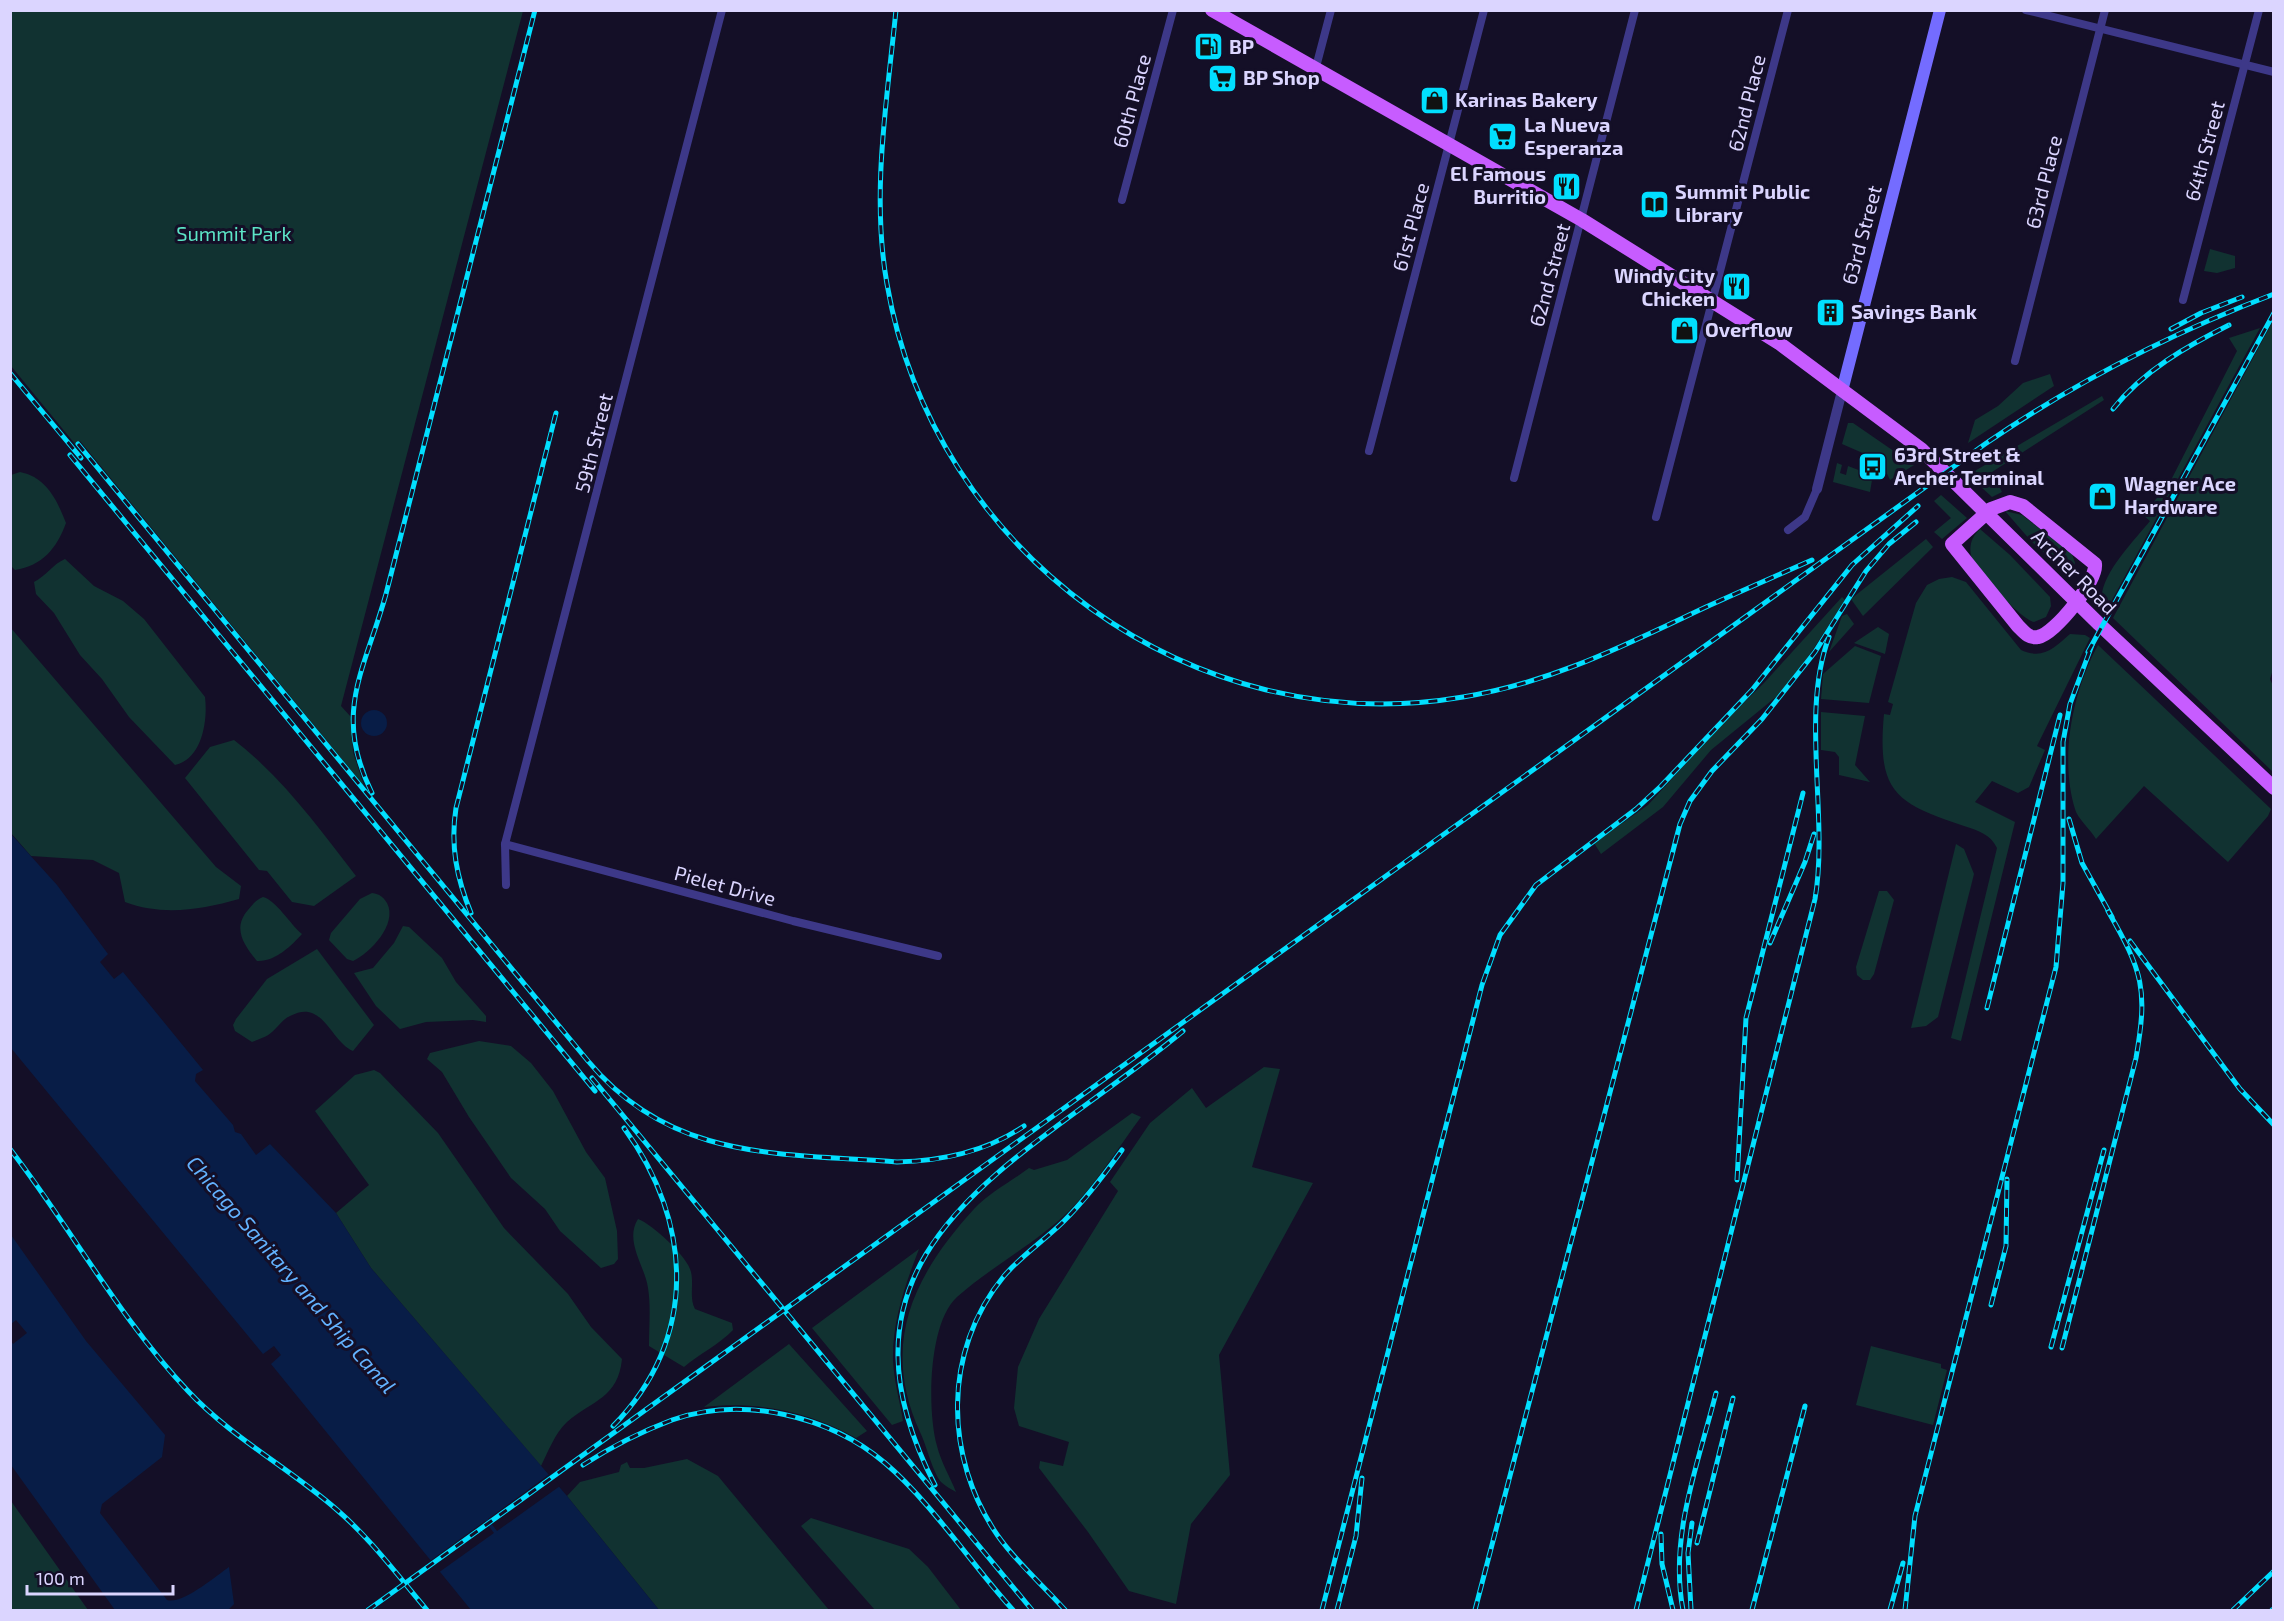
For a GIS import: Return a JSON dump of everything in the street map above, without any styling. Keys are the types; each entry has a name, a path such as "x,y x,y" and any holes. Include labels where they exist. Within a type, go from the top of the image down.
{"main road":[{"name":"Archer Road","path":"1212,10 1582,220 1779,343 1921,449 2102,627 2274,788"},
{"name":"63rd Street","path":"1842,391 1940,10"},
{"path":"2010,502 2023,506 2091,559 2096,571 2077,602 2045,635 2034,637 2024,633 1952,544 1999,504 2010,502"}],"street":[{"name":"59th Street","path":"506,885 505,844 722,10"},
{"name":"60th Place","path":"1122,200 1173,10"},
{"path":"1316,67 1331,10"},
{"name":"61st Place","path":"1369,451 1484,10"},
{"name":"62nd Street","path":"1514,478 1635,10"},
{"name":"62nd Place","path":"1656,517 1788,10"},
{"path":"2026,10 2274,72"},
{"name":"63rd Place","path":"2015,362 2105,10"},
{"name":"64th Street","path":"2183,300 2259,10"},
{"name":"63rd Street","path":"1788,530 1805,517 1817,489 1842,391"},
{"name":"Pielet Drive","path":"505,844 793,921 938,956"}],"green space":[{"name":"Summit Park","path":"10,11 523,11 341,706 351,717 353,752 364,786 80,441 75,444 11,366"},
{"path":"2210,249 2235,256 2235,268 2217,273 2204,271"},
{"path":"2273,321 2274,666 2270,679 2274,688 2273,772 2113,618"},
{"path":"2260,328 2106,611 2102,601 2103,589 2108,577 2124,551 2150,521 2143,515 2170,482 2237,351 2229,338"},
{"path":"2050,374 2054,386 1968,443 1975,420 1998,406 2023,383"},
{"path":"2102,396 2104,400 1992,472 2002,492 1992,497 1968,475"},
{"path":"1848,423 1853,423 1914,465 1890,480 1881,461 1842,444"},
{"path":"1837,463 1842,465 1840,473 1846,475 1848,466 1869,474 1872,480 1870,492 1833,482"},
{"path":"20,472 44,484 59,506 66,523 53,548 41,560 15,570 10,565 11,475"},
{"path":"1941,495 1967,518 1942,539 1934,532 1951,518 1934,501"},
{"path":"2005,511 2022,515 2072,554 2075,563 2073,568 2063,570 2031,541"},
{"path":"1980,529 2010,555 2050,597 2051,606 2046,617 2034,622 2019,613 1980,571 1974,562 1970,548 1973,538"},
{"path":"1926,539 1933,547 1863,616 1851,599"},
{"path":"65,559 94,586 123,601 144,619 205,697 206,707 201,738 192,755 184,761 175,765 129,717 102,679 80,655 54,613 36,594 34,582"},
{"path":"1952,577 1966,582 2021,650 2036,654 2042,653 2053,648 2070,634 2085,635 2090,638 2037,746 2045,750 2029,787 2018,793 1992,781 1975,802 2015,822 1961,1041 1951,1038 1997,848 1984,834 1921,810 1906,801 1895,790 1888,777 1884,761 1883,740 1884,714 1890,715 1893,704 1888,702 1916,603 1927,585 1939,579"},
{"path":"1842,597 1845,600 1781,693 1711,750 1663,807 1601,854 1594,843 1648,805"},
{"path":"1847,614 1854,624 1829,652 1842,616"},
{"path":"10,627 216,867 241,886 239,899 182,910 153,909 125,902 119,873 93,860 31,856 11,833"},
{"path":"1878,627 1889,634 1885,654 1854,643"},
{"path":"2098,645 2271,809 2268,816 2228,862 2144,786 2096,839 2078,816 2070,789 2068,768 2071,725 2082,683"},
{"path":"1855,646 1881,656 1869,703 1821,699 1823,674"},
{"path":"1821,712 1865,716 1855,765 1870,782 1839,775 1839,757 1835,752 1821,750"},
{"path":"234,740 252,754 284,787 356,876 314,906 292,902 267,871 259,870 185,778 210,747"},
{"path":"1956,844 1964,849 1974,874 1938,1017 1926,1026 1911,1028"},
{"path":"1879,891 1887,891 1894,900 1874,974 1870,980 1863,980 1857,975 1856,967"},
{"path":"372,893 381,896 387,903 389,920 374,945 353,961 347,959 329,940 331,933 360,899"},
{"path":"263,897 273,903 302,934 276,956 257,961 244,943 240,930 243,917 256,901"},
{"path":"403,926 409,927 442,958 456,982 486,1016 486,1022 473,1020 426,1022 400,1029 376,1006 354,973 373,968 394,943"},
{"path":"317,949 374,1025 353,1051 311,1012 301,1012 290,1016 270,1034 252,1042 235,1031 233,1025 236,1019 267,979"},
{"path":"479,1041 511,1046 531,1063 553,1091 586,1152 605,1178 617,1231 618,1259 614,1264 601,1268 560,1231 545,1209 511,1178 469,1117 442,1072 427,1059 430,1053"},
{"path":"1264,1067 1280,1069 1252,1167 1313,1183 1219,1355 1230,1475 1191,1524 1176,1604 1129,1591 1039,1468 1040,1461 1063,1466 1069,1442 1019,1426 1014,1408 1018,1367 1039,1319 1118,1191 1110,1182 1150,1123 1192,1088 1206,1108"},
{"path":"374,1070 380,1073 438,1133 504,1228 568,1294 591,1327 622,1359 620,1372 610,1390 563,1426 541,1466 371,1268 336,1213 369,1185 315,1111 355,1075"},
{"path":"1132,1113 1141,1117 1098,1178 1069,1211 1042,1234 970,1286 947,1309 935,1346 931,1390 932,1412 939,1452 956,1492 938,1478 908,1400 903,1369 903,1340 909,1313 920,1286 934,1260 953,1234 974,1209 987,1198 1029,1168 1034,1170 1067,1160"},
{"path":"638,1219 652,1227 683,1258 691,1272 692,1300 695,1309 732,1323 733,1330 728,1335 684,1367 649,1346 648,1288 633,1236"},
{"path":"919,1249 904,1290 897,1318 893,1361 903,1421 892,1425 812,1328"},
{"path":"789,1344 867,1431 856,1438 820,1421 763,1407 704,1407"},
{"path":"1871,1346 1941,1364 1941,1368 1947,1370 1933,1425 1856,1405"},
{"path":"687,1459 718,1476 829,1610 659,1610 567,1496 580,1482 619,1472 621,1465 627,1462 630,1468 644,1468"},
{"path":"11,1501 88,1610 11,1610"},
{"path":"811,1518 909,1549 928,1567 961,1610 875,1610 801,1526"}],"water":[{"path":"374,710 383,714 387,723 383,732 374,736 365,732 361,723 365,714"},
{"name":"Chicago Sanitary and Ship Canal","path":"10,833 57,885 108,954 100,962 114,979 123,972 203,1070 196,1074 195,1081 233,1125 235,1132 241,1134 256,1155 270,1144 336,1213 371,1268 567,1496 659,1610 471,1610 271,1364 281,1355 274,1346 263,1354 11,1048"},
{"path":"11,1235 86,1341 165,1435 162,1457 102,1504 100,1513 167,1600 190,1594 229,1567 234,1604 228,1610 115,1610 11,1465 11,1341 13,1344 27,1333 16,1320 11,1324"}],"pier":[{"path":"551,1473 560,1486 497,1531 488,1519"},
{"path":"485,1521 494,1533 438,1573 430,1561"}],"railway":[{"path":"372,793 360,764 354,738 353,714 356,692 386,594 535,10"},
{"path":"896,10 882,147 880,216 887,284 914,381 958,468 1018,545 1091,609 1174,657 1266,690 1363,703 1463,697 1527,682 1588,661 1812,560"},
{"path":"368,1610 1985,444 2019,421 2125,360 2198,325 2274,294"},
{"path":"2171,329 2201,313 2242,297"},
{"path":"2088,652 2274,313"},
{"path":"2113,409 2152,371 2197,342 2229,325"},
{"path":"10,373 81,458"},
{"path":"471,913 462,888 454,849 456,808 556,413"},
{"path":"78,444 588,1061 620,1094 655,1118 691,1135 729,1146 810,1156 897,1162 930,1160 979,1149 1024,1126"},
{"path":"70,455 595,1091"},
{"path":"1322,1610 1482,985 1500,935 1536,885 1636,809 1661,786 1752,690 1852,565 1918,506"},
{"path":"1475,1610 1680,824 1690,801 1712,771 1762,719 1815,652 1866,571 1889,544 1916,522"},
{"path":"1636,1610 1815,899 1819,835 1817,699 1821,667 1829,637"},
{"path":"1905,1610 1915,1516 2056,967 2063,883 2063,742 2070,704 2092,645"},
{"path":"1987,1008 2060,715"},
{"path":"1737,1180 1746,1018 1803,793"},
{"path":"2069,819 2082,863 2112,917"},
{"path":"1770,943 1805,862 1814,834"},
{"path":"2062,1348 2136,1058 2140,1034 2142,1014 2140,982 2129,950 2108,911"},
{"path":"2130,941 2240,1089 2274,1125"},
{"path":"935,1485 903,1401 899,1330 918,1269 954,1216 1004,1168 1183,1031"},
{"path":"592,1078 1032,1610"},
{"path":"613,1426 641,1392 661,1356 672,1318 677,1280 674,1241 663,1202 647,1164 624,1128"},
{"path":"10,1149 117,1303 163,1363 188,1391 241,1438 318,1494 349,1521 384,1558 427,1610"},
{"path":"1065,1610 1005,1546 980,1506 967,1473 960,1439 958,1405 961,1371 969,1337 984,1306 1004,1276 1072,1213 1122,1150"},
{"path":"2051,1347 2104,1150"},
{"path":"1991,1305 2006,1246 2007,1179"},
{"path":"1683,1610 1680,1583 1683,1528 1694,1474 1716,1393"},
{"path":"1697,1543 1733,1398"},
{"path":"1752,1610 1805,1406"},
{"path":"583,1465 649,1430 672,1420 699,1413 756,1410 784,1414 812,1422 863,1447 885,1463 919,1496 1013,1610"},
{"path":"1337,1610 1356,1536 1362,1478"},
{"path":"1691,1610 1688,1553 1692,1523"},
{"path":"1661,1534 1662,1564 1673,1610"},
{"path":"1890,1610 1903,1563"},
{"path":"2233,1610 2274,1571"}],"place":[{"name":"BP","path":"1208,47"},
{"name":"BP Shop","path":"1222,78"},
{"name":"Karinas Bakery","path":"1434,100"},
{"name":"La Nueva Esperanza","path":"1503,137"},
{"name":"El Famous Burritio","path":"1567,186"},
{"name":"Summit Public Library","path":"1654,204"},
{"name":"Windy City Chicken","path":"1736,287"},
{"name":"Savings Bank","path":"1830,312"},
{"name":"Overflow","path":"1684,330"},
{"name":"63rd Street & Archer Terminal","path":"1873,467"},
{"name":"Wagner Ace Hardware","path":"2103,496"}]}
